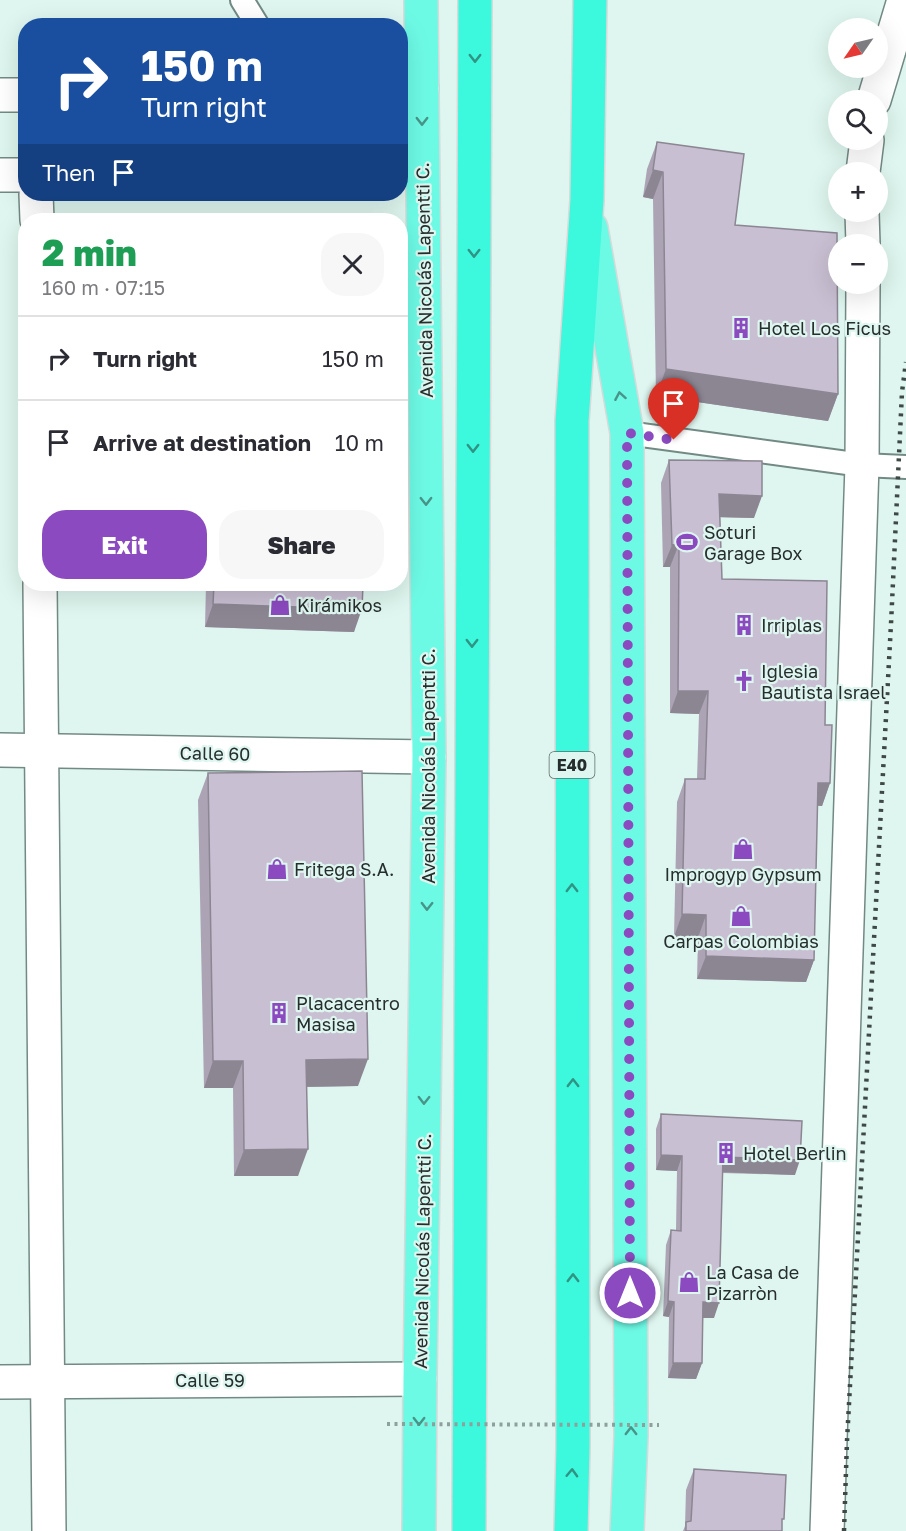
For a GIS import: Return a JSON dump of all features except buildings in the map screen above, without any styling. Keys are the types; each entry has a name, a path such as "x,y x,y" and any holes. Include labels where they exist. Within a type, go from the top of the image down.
{"highway":[{"path":"469,1531 475,0"},
{"name":"E40","path":"571,1531 573,1447 572,421 586,200 590,0"}],"main road":[{"name":"Avenida Nicolás Lapentti C.","path":"419,1531 429,757 411,169 411,89 421,0"},
{"name":"E40","path":"586,200 627,433 631,1436 627,1531"}],"street":[{"path":"877,90 904,0"},
{"path":"0,95 18,94"},
{"path":"0,175 18,175"},
{"path":"827,1531 862,465 863,294"},
{"path":"40,591 49,1531"},
{"name":"Calle 60","path":"0,750 429,757"},
{"name":"Calle 59","path":"0,1382 420,1379"}],"lane":[{"path":"242,0 253,18"},
{"path":"627,433 862,465 906,467"}],"path":[{"path":"387,1424 659,1425"}],"railway":[{"path":"844,1531 902,392 906,362"}],"place":[{"name":"Hotel Los Ficus","path":"741,328"},
{"name":"Soturi Garage Box","path":"687,542"},
{"name":"Kirámikos","path":"280,605"},
{"name":"Irriplas","path":"744,625"},
{"name":"Iglesia Bautista Israel","path":"744,681"},
{"name":"Improgyp Gypsum","path":"743,849"},
{"name":"Fritega S.A.","path":"277,869"},
{"name":"Carpas Colombias","path":"741,916"},
{"name":"Placacentro Masisa","path":"279,1013"},
{"name":"Hotel Berlin","path":"726,1153"},
{"name":"La Casa de Pizarròn","path":"689,1282"}],"route":[{"path":"630,1293 627,433 674,440"}]}
